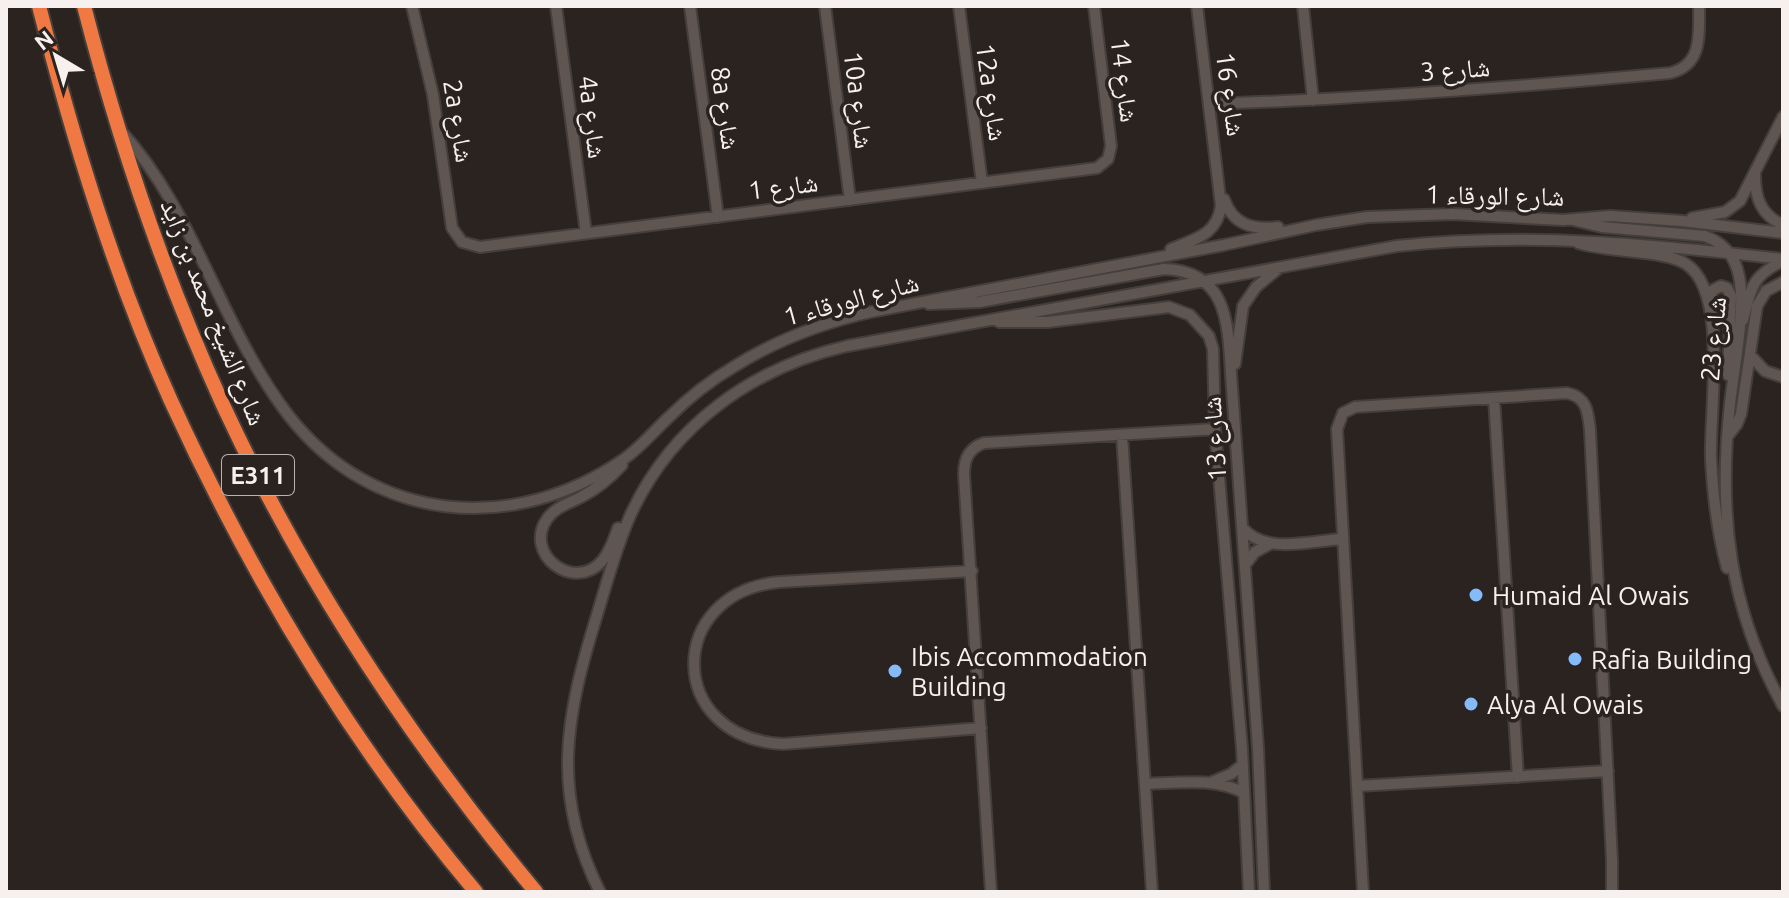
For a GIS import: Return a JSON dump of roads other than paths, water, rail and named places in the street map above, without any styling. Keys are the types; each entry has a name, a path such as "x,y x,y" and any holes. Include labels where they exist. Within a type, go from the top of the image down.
{"highway":[{"name":"E311","path":"39,6 72,127 105,228 170,399 210,482 297,639 345,715 396,789 476,892"},
{"name":"شارع الشيخ محمد بن زايد","path":"84,6 142,199 194,338 223,405 286,528 394,703 483,828 536,892"}],"street":[{"name":"2a شارع","path":"412,6 433,95 452,228 462,242"},
{"name":"4a شارع","path":"556,6 586,233"},
{"name":"8a شارع","path":"690,6 718,217"},
{"name":"10a شارع","path":"825,6 850,200"},
{"name":"12a شارع","path":"959,6 982,183"},
{"name":"شارع 14","path":"1094,6 1111,146 1108,159"},
{"name":"شارع 16","path":"1155,257 1208,233 1216,224 1220,212 1221,187 1197,6"},
{"path":"1303,6 1313,100"},
{"name":"شارع 3","path":"1210,108 1453,92 1679,71 1691,62 1698,49 1699,6"},
{"path":"1682,221 1713,216 1730,209 1744,195 1783,117"},
{"name":"شارع الورقاء 1","path":"120,129 170,197 240,341 288,415 315,444 357,476 387,492 454,508 522,504 585,482 627,457 700,390 754,354 823,325 919,302 1367,217 1453,214 1572,220 1601,216 1682,221 1783,233"},
{"name":"شارع 1","path":"462,242 480,247 1089,170 1103,165 1108,159"},
{"path":"1755,174 1755,192 1760,205 1767,216 1783,225"},
{"name":"شارع 16","path":"1221,187 1231,214 1248,227 1316,225"},
{"path":"1572,220 1602,227 1705,236 1720,243 1729,252"},
{"name":"شارع الورقاء 1","path":"600,892 583,853 574,817 568,770 569,723 580,668 616,553 629,518 648,482 681,438 741,388 775,370 829,350 1281,266 1421,244 1481,238 1565,238 1729,252 1783,260"},
{"name":"شارع 23","path":"1565,238 1599,249 1669,258 1688,265 1697,275 1712,323 1712,476 1719,538 1758,656 1783,706"},
{"name":"شارع 23","path":"1729,252 1737,268 1740,285 1727,438 1726,508 1737,595"},
{"path":"1737,337 1752,286 1763,272 1783,260"},
{"path":"1231,374 1237,357 1243,306 1256,287 1281,266"},
{"path":"919,302 955,305 979,302 1164,269 1181,270 1204,282"},
{"name":"شارع 13","path":"1204,282 1218,297 1226,316 1258,748 1264,892"},
{"path":"1727,438 1740,419 1755,311 1759,300 1770,287 1783,282"},
{"path":"1714,355 1718,331 1711,295 1721,286 1727,288 1731,296 1727,359 1730,405"},
{"name":"شارع 13","path":"985,321 1048,322 1162,306 1184,311 1201,324 1211,342 1249,892"},
{"path":"1750,355 1770,375"},
{"path":"1745,390 1759,378 1770,375 1783,377"},
{"path":"1363,892 1337,429 1343,413 1355,407 1567,393 1581,398 1587,407 1612,892"},
{"path":"1494,398 1518,777"},
{"path":"991,892 964,464 970,452 984,443 1215,429"},
{"path":"1122,435 1152,892"},
{"path":"627,457 600,485 549,515 541,534 542,548 549,561 573,573 587,571 599,564 648,482"},
{"path":"1241,525 1253,538 1270,544 1342,539"},
{"path":"1245,566 1255,552 1270,544"},
{"path":"972,571 770,583 742,590 725,600 711,614 695,650 694,671 698,690 715,717 741,736 761,743 783,744 981,728"},
{"path":"1145,784 1210,782 1231,774 1242,765"},
{"path":"1358,786 1608,771"},
{"path":"1210,782 1244,793"}],"place":[{"name":"Humaid Al Owais","path":"1476,595"},
{"name":"Rafia Building","path":"1575,659"},
{"name":"Ibis Accommodation Building","path":"895,671"},
{"name":"Alya Al Owais","path":"1471,704"}]}
